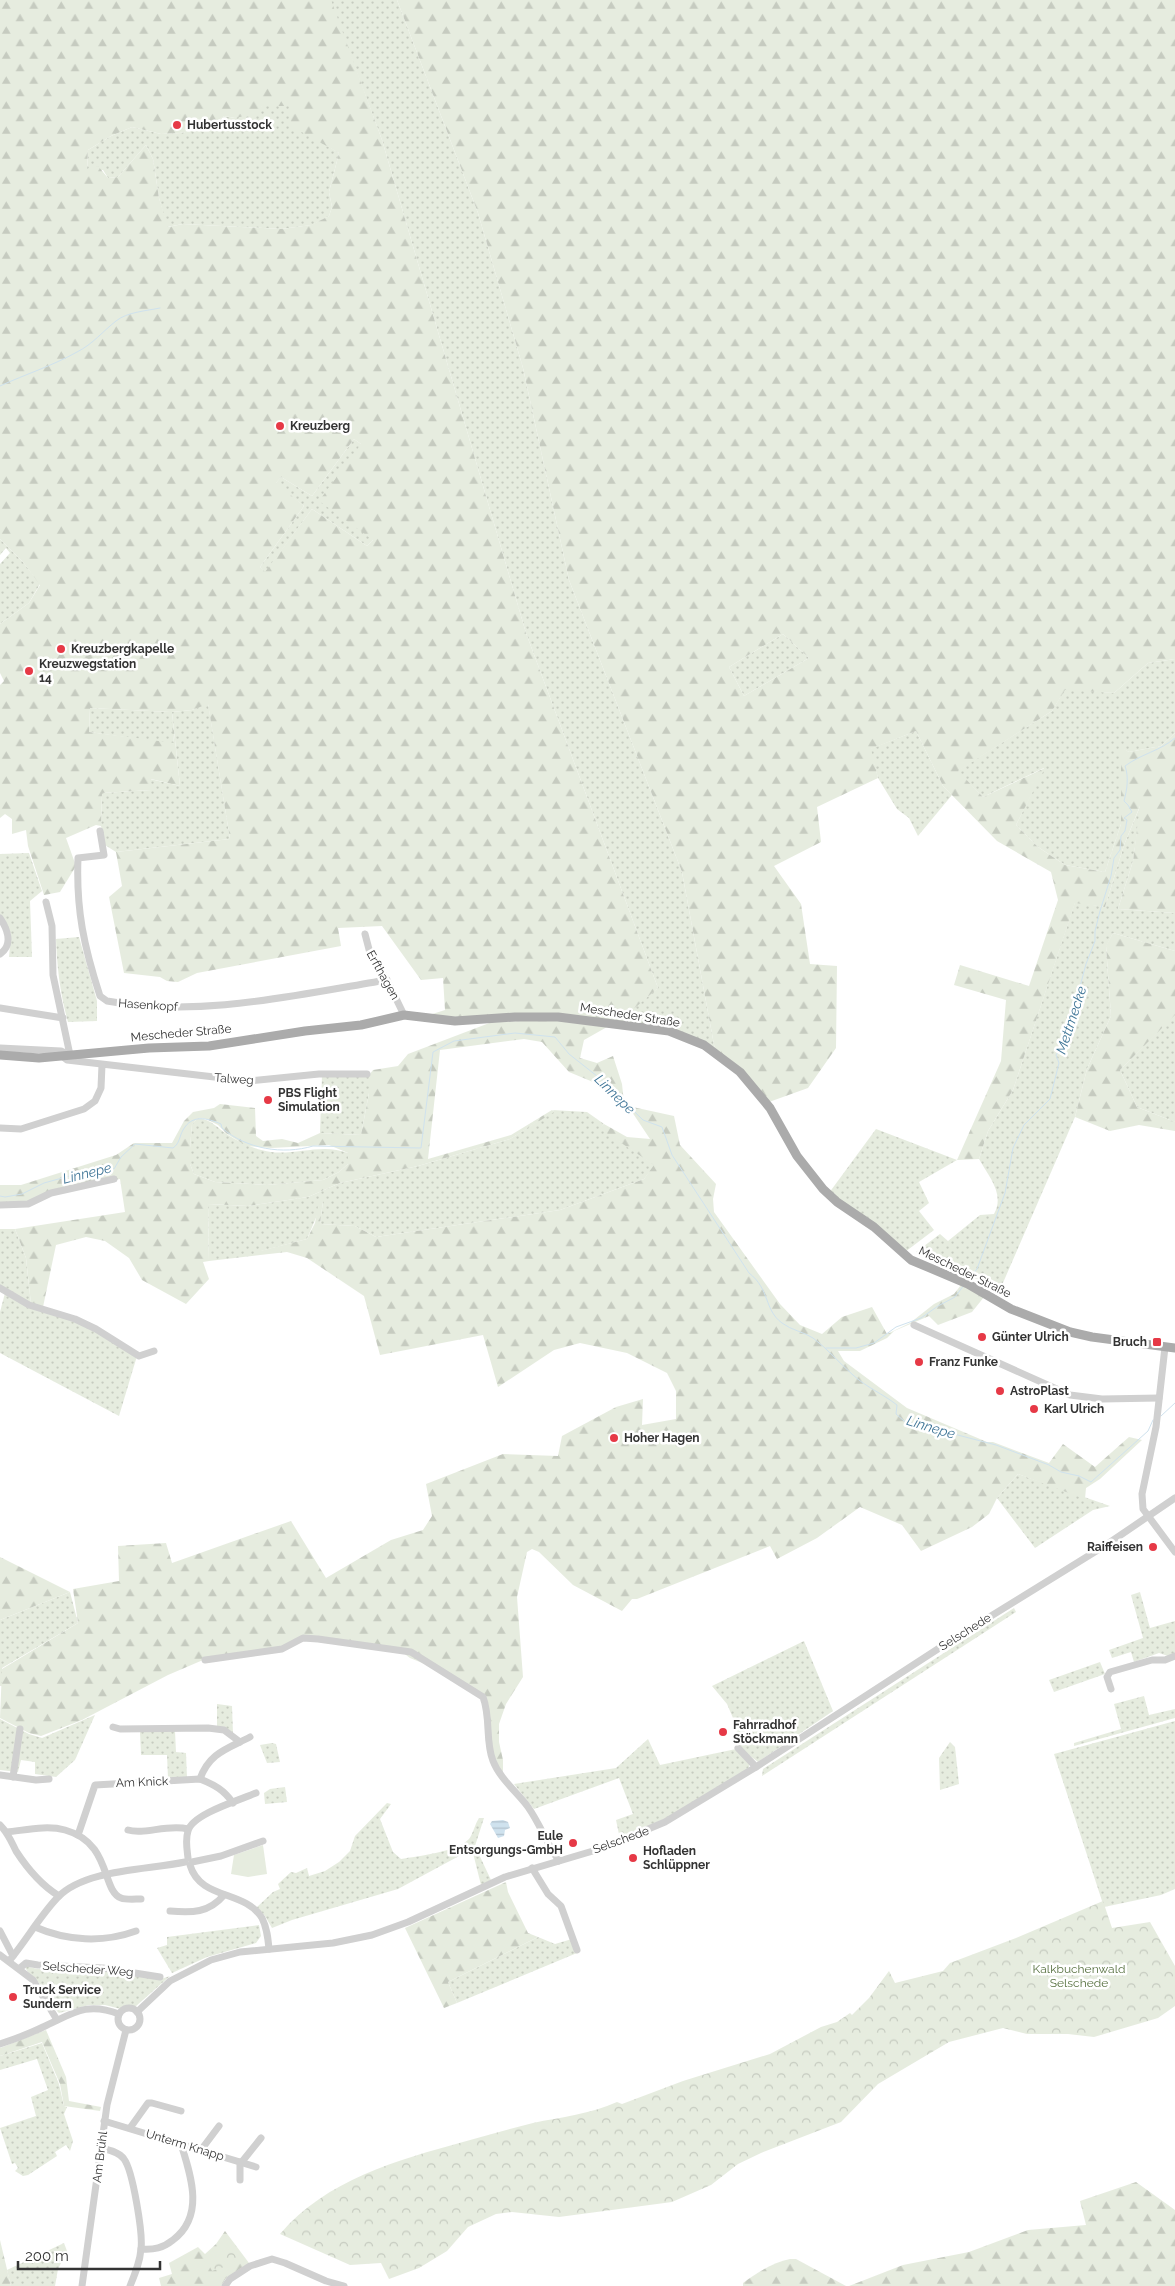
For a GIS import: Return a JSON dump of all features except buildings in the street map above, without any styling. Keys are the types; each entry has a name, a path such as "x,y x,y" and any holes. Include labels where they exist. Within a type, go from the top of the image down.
{"main road":[{"name":"Mescheder Straße","path":"0,1055 29,1058 149,1048 209,1046 305,1031 361,1025 404,1015 455,1021 515,1017 558,1017 676,1033 698,1041 713,1050 734,1068 774,1113 797,1156 827,1194 866,1220 911,1260 965,1283 1011,1309 1070,1332 1172,1347"}],"street":[{"name":"Hasenkopf","path":"100,831 104,855 78,858 77,894 84,945 100,996 106,1001 183,1007 210,1006 258,1001 387,980"},
{"path":"46,902 52,926 54,975 63,1018 66,1055"},
{"path":"0,918 8,939 5,950 0,954"},
{"name":"Erfthagen","path":"365,934 371,958 387,980 404,1015"},
{"path":"0,1008 63,1018"},
{"name":"Mescheder Straße","path":"0,1048 61,1051 66,1055"},
{"name":"Talweg","path":"66,1055 67,1060 249,1082 319,1074 366,1074"},
{"path":"0,1128 21,1129 84,1109 95,1101 101,1088 102,1065"},
{"path":"0,1205 28,1204 51,1193 114,1180"},
{"path":"0,1288 29,1305 68,1316 96,1329 138,1356 154,1351"},
{"path":"914,1325 1070,1395 1102,1399 1159,1398"},
{"path":"1172,1347 1159,1398 1157,1425 1142,1494 1143,1508 1175,1552"},
{"name":"Selschede","path":"269,1949 333,1943 372,1935 408,1922 492,1882 532,1868 603,1848 655,1827 701,1802 944,1645 1150,1516 1175,1498"},
{"path":"205,1660 282,1649 303,1638 411,1652 483,1698 487,1707 488,1744 494,1763 529,1808 547,1844 559,1861"},
{"path":"1111,1689 1107,1677 1110,1672 1152,1660 1165,1660 1175,1656"},
{"path":"113,1727 120,1729 208,1728 224,1730 240,1742"},
{"path":"14,1778 20,1729"},
{"path":"200,1780 204,1768 213,1756 250,1737"},
{"path":"738,1748 756,1767"},
{"path":"0,1775 36,1780 49,1779"},
{"name":"Am Knick","path":"78,1835 95,1785 200,1780 215,1784 225,1791 233,1803"},
{"path":"136,2012 170,1981 202,1964 240,1952 269,1949 266,1927 258,1914 250,1907 199,1883 192,1873 186,1843 188,1829 205,1814 256,1794"},
{"path":"0,1825 7,1832 16,1850 38,1880 59,1896"},
{"path":"128,1830 134,1832 165,1826 188,1829"},
{"path":"7,1832 54,1828 78,1835 96,1850 102,1860 113,1892 122,1899 141,1899"},
{"path":"11,1958 59,1896 77,1883 107,1874 221,1856 263,1841"},
{"path":"532,1868 548,1894 561,1906 577,1950"},
{"path":"170,1911 202,1911 216,1904 224,1895"},
{"path":"35,1927 66,1938 83,1940 121,1937 136,1931"},
{"path":"0,1930 11,1958"},
{"name":"Selscheder Weg","path":"0,1955 11,1958 37,1986 57,2020"},
{"name":"Selscheder Weg","path":"20,1968 26,1963 102,1968 160,1976"},
{"path":"0,2044 30,2034 85,2008 103,2009 119,2014"},
{"path":"126,2009 136,2012 140,2018 139,2024 135,2028 126,2030 118,2022 119,2014 126,2009"},
{"name":"Am Brühl","path":"82,2286 94,2212 104,2121 126,2030"},
{"name":"Unterm Knapp","path":"130,2128 148,2103 181,2111"},
{"name":"Unterm Knapp","path":"104,2121 256,2167"},
{"path":"201,2150 220,2126"},
{"path":"241,2162 261,2138"},
{"path":"142,2249 154,2250 166,2246 179,2235 191,2218 193,2206 191,2178 181,2144"},
{"path":"100,2148 118,2154 129,2168 142,2242 142,2249 130,2286"},
{"name":"Unterm Knapp","path":"240,2180 241,2162"},
{"path":"225,2286 230,2279 250,2266 272,2259 285,2263 324,2284 344,2286"}],"green space":[{"path":"0,0 331,0 382,140 526,633 658,988 616,1022 426,1016 445,1010 443,978 421,980 382,926 338,928 341,946 197,973 178,982 167,981 160,977 124,973 109,897 122,886 116,852 230,839 208,704 192,710 172,712 180,786 151,779 151,790 102,793 101,826 96,825 66,838 76,866 60,892 44,895 28,846 26,830 12,834 12,819 5,814 0,818 0,685 4,681 0,673 0,624 29,603 40,585 23,562 0,539","holes":["262,106 290,106 291,126 339,153 329,192 332,207 329,216 311,225 281,229 183,224 168,227 159,198 153,159 146,145 118,177 108,178 98,166 87,169 88,150 111,136 132,127 161,134 180,133 201,129 215,123 224,116 235,118 258,113","354,439 361,444 319,501 373,540 367,546 312,509 265,572 260,567 304,506 276,483 281,477 312,496","90,708 170,712 174,743 89,732"]},
{"path":"330,0 397,0 478,213 523,368 569,580 682,872 715,1050 704,1042 616,1022 658,988 526,633 382,140"},
{"path":"397,0 1175,0 1175,659 1148,663 1114,693 1065,690 1052,711 958,771 983,797 1045,768 1016,825 1038,847 1065,865 1105,872 1121,824 1121,747 1129,752 1161,746 1175,733 1175,913 1118,909 1133,861 1140,806 1124,845 1105,907 1075,903 1013,1090 988,1131 979,1159 957,1160 1001,1061 1006,1000 954,985 960,965 1029,986 1058,900 1051,872 997,841 943,786 916,731 871,749 878,778 817,807 821,842 774,866 801,904 810,964 837,966 836,1048 808,1088 769,1102 715,1050 682,872 569,580 523,368 478,213","holes":["783,634 809,658 744,696 729,667"]},
{"path":"262,106 290,106 326,145 339,153 329,192 332,207 329,216 312,225 281,229 183,224 167,227 159,198 153,159 146,145 118,177 108,178 103,170 87,170 88,150 111,136 132,127 161,134 180,133 201,129 215,123 224,116 235,118"},
{"path":"354,439 361,444 373,540 367,546 312,509 265,573 260,567 304,506 275,484 281,477 312,496"},
{"path":"0,539 23,562 40,584 29,603 0,624 0,564 10,553 6,548 0,555"},
{"path":"783,634 809,658 744,696 729,667"},
{"path":"1175,659 1175,733 1161,746 1129,752 1121,748 1121,824 1105,872 1065,865 1038,847 1016,825 1044,768 983,797 957,771 1052,711 1065,689 1114,693 1148,663"},
{"path":"208,703 230,839 116,852 105,845 101,826 102,793 151,790 150,779 180,786 172,712 192,710"},
{"path":"90,708 171,712 174,744 89,732"},
{"path":"916,731 943,786 952,795 918,836 909,818 897,809 878,778 870,749"},
{"path":"1141,804 1133,861 1118,909 1175,913 1175,951 1113,933 1106,947 1111,1016 1087,1069 1075,1117 999,1292 969,1275 916,1252 940,1234 948,1241 980,1215 994,1214 998,1200 997,1193 979,1159 988,1131 1013,1090 1075,902 1105,907 1124,845"},
{"path":"29,853 42,891 30,901 32,957 9,957 11,934 0,915 0,854"},
{"path":"1113,933 1175,951 1175,1015 1120,1070 1137,1107 1175,1122 1175,1131 1139,1125 1110,1131 1075,1117 1087,1069 1111,1016 1106,946"},
{"path":"79,937 97,1001 97,1021 68,1022 63,1001 56,939"},
{"path":"1175,1014 1175,1122 1137,1107 1120,1070"},
{"path":"550,1020 607,1027 584,1040 580,1058 597,1063 613,1056 622,1084 624,1103 593,1082 569,1072 542,1042 524,1039 440,1050 428,1159 511,1135 552,1110 554,1112 510,1139 418,1166 340,1183 308,1197 248,1206 208,1204 209,1261 203,1262 209,1279 186,1304 142,1280 129,1258 105,1241 86,1237 56,1245 43,1307 31,1304 26,1258 15,1229 125,1212 120,1179 51,1191 28,1202 0,1202 0,1185 21,1185 116,1155 134,1143 172,1143 184,1121 193,1112 214,1108 220,1104 255,1108 256,1136 263,1141 282,1139 298,1143 320,1133 361,1135 369,1093 369,1075 373,1070 398,1066 408,1054 492,1022","holes":["198,1118 206,1119 218,1125 227,1134 247,1146 271,1148 329,1145 348,1153 348,1164 339,1172 323,1180 267,1185 215,1182 194,1174 190,1164 192,1124"]},
{"path":"322,1075 369,1075 369,1093 361,1135 320,1133"},
{"path":"628,1106 674,1116 680,1145 716,1184 713,1199 714,1212 780,1304 800,1325 822,1334 842,1317 872,1307 887,1334 910,1323 934,1304 954,1294 961,1285 984,1297 972,1312 938,1325 929,1316 894,1331 887,1338 860,1351 838,1351 844,1361 907,1408 987,1442 993,1442 1049,1463 1063,1444 1095,1467 1129,1437 1142,1440 1100,1479 1086,1488 1085,1499 1018,1474 997,1498 989,1514 972,1527 921,1551 902,1525 860,1507 817,1538 777,1559 770,1546 637,1599 632,1599 622,1611 573,1585 539,1552 532,1549 527,1552 517,1597 523,1677 506,1704 499,1724 503,1774 492,1755 485,1697 402,1652 318,1637 282,1647 203,1660 168,1675 82,1720 41,1736 29,1733 0,1718 2,1669 78,1623 73,1589 119,1581 118,1546 166,1543 172,1563 291,1521 326,1578 391,1540 423,1530 432,1516 426,1484 503,1454 558,1456 562,1436 616,1407 643,1399 642,1425 676,1419 676,1391 667,1373 627,1353 580,1343 554,1350 498,1387 483,1335 380,1355 364,1296 307,1258 287,1252 260,1255 260,1251 307,1239 315,1223 319,1200 323,1201 320,1224 355,1226 376,1237 560,1210 644,1179 654,1165 599,1128 604,1124 627,1137 650,1139"},
{"path":"552,1110 587,1112 604,1124 600,1128 655,1165 644,1179 560,1210 376,1237 355,1226 320,1224 323,1201 307,1239 261,1251 260,1255 209,1261 208,1204 248,1206 308,1197 340,1183 418,1166 510,1139 554,1111"},
{"path":"198,1118 211,1122 233,1138 260,1150 290,1152 320,1149 339,1150 348,1153 348,1164 339,1172 323,1180 267,1185 215,1182 194,1174 190,1164 192,1124"},
{"path":"876,1129 957,1160 919,1182 929,1203 919,1211 934,1230 905,1252 829,1193"},
{"path":"0,1229 15,1229 26,1258 31,1304 0,1288"},
{"path":"5,1293 85,1324 137,1356 119,1416 0,1353 0,1312"},
{"path":"1018,1474 1110,1506 1093,1510 1035,1548 997,1498"},
{"path":"0,1557 70,1592 0,1620"},
{"path":"70,1592 78,1623 2,1668 2,1686 0,1686 0,1620"},
{"path":"1140,1592 1150,1628 1175,1621 1175,1654 1168,1656 1159,1653 1134,1662 1131,1652 1112,1658 1109,1650 1143,1638 1131,1595"},
{"path":"1014,1608 1016,1612 762,1776 763,1769"},
{"path":"804,1641 833,1711 758,1762 741,1749 733,1718 727,1704 712,1686"},
{"path":"1100,1662 1105,1674 1054,1692 1049,1680"},
{"path":"1144,1696 1149,1715 1175,1709 1175,1718 1074,1746 1074,1743 1121,1729 1114,1704"},
{"path":"217,1704 232,1706 233,1734 217,1726"},
{"path":"95,1715 75,1760 56,1777 35,1774 35,1762 21,1760 18,1772 0,1770 0,1719 29,1734 42,1738"},
{"path":"1175,1721 1175,1889 1161,1895 1104,1907 1054,1754"},
{"path":"175,1731 176,1752 186,1753 187,1778 168,1778 167,1755 141,1755 140,1732"},
{"path":"648,1739 660,1765 736,1749 750,1763 748,1770 675,1814 620,1839 616,1820 633,1814 619,1778 534,1809 514,1784 616,1768"},
{"path":"950,1742 955,1747 959,1784 940,1790 939,1758"},
{"path":"276,1744 280,1762 267,1763 260,1745"},
{"path":"285,1787 287,1802 265,1804 264,1793 270,1789"},
{"path":"387,1803 391,1804 380,1819 393,1852 401,1859 437,1853 456,1847 469,1839 479,1818 484,1818 475,1846 491,1880 481,1885 472,1849 398,1889 292,1920 272,1928 265,1916 256,1908 273,1892 280,1889 278,1884 291,1872 296,1873 307,1868 309,1876 325,1871 339,1862 350,1851 355,1836"},
{"path":"263,1845 267,1874 248,1877 231,1874 234,1855"},
{"path":"506,1882 508,1892 528,1933 538,1937 448,1982 457,2003 444,2008 405,1928"},
{"name":"Kalkbuchenwald Selschede","path":"1103,1901 1112,1928 1150,1922 1175,1966 1175,2006 1158,2018 1094,2037 1068,2034 1027,2034 1003,2028 949,2042 878,2084 841,2122 761,2153 738,2164 711,2185 672,2202 559,2217 512,2212 496,2214 468,2227 447,2251 419,2268 389,2279 381,2263 350,2265 280,2234 298,2215 319,2199 364,2174 413,2156 533,2123 586,2112 617,2102 622,2104 683,2081 770,2054 821,2027 837,2022 850,2013 852,2015 869,1998 889,1971 895,1983 943,1971 950,1963 1016,1938"},
{"path":"259,1925 261,1936 256,1943 207,1957 172,1973 157,1948 167,1945 167,1937"},
{"path":"538,1937 555,1944 572,1939 577,1953 457,2003 448,1982"},
{"path":"25,1966 38,1969 96,1970 161,1979 170,1976 135,2007 121,2009 105,2005 89,2005 59,2013"},
{"path":"46,2030 66,2077 69,2101 101,2107 100,2111 64,2106 60,2084 42,2042 0,2056 0,2048"},
{"path":"42,2043 59,2084 64,2106 67,2107 64,2114 73,2141 70,2151 66,2145 55,2152 57,2156 28,2175 23,2176 15,2171 18,2168 15,2163 12,2164 0,2128 36,2116 31,2097 48,2090 37,2059 0,2070 0,2056"},
{"path":"1136,2182 1175,2210 1175,2286 849,2286 903,2265 969,2252 1028,2230 1086,2225 1080,2201"},
{"path":"225,2231 249,2263 226,2278 221,2286 161,2286 159,2278 172,2274 169,2263 198,2247 205,2254 216,2244"},
{"path":"0,2240 11,2286 0,2286"},
{"path":"64,2243 67,2251 58,2269 55,2286 11,2286 7,2270"},
{"path":"230,2246 239,2262 212,2271 208,2263"},
{"path":"790,2259 796,2259 846,2286 743,2286 743,2283 759,2272"}],"water":[{"path":"503,1820 508,1822 510,1828 505,1830 504,1836 498,1838 490,1824 492,1821"}],"waterway":[{"path":"0,386 58,362 83,349 120,318 137,312 160,308"},
{"name":"Mettmecke","path":"968,1280 977,1269 1005,1193 1013,1148 1024,1125 1050,1099 1059,1063 1056,1055 1066,1039 1086,964 1095,941 1095,931 1111,876 1114,858 1120,850 1121,836 1125,831 1127,820 1124,818 1132,812 1124,801 1127,784 1125,766 1175,738"},
{"name":"Linnepe","path":"0,1196 22,1194 44,1183 73,1175 114,1169 121,1157 135,1144 173,1148 177,1144 183,1130 195,1119 205,1119 221,1124 222,1128 242,1141 277,1150 301,1149 313,1146 421,1148 433,1052 454,1041 515,1033 555,1037 569,1054 602,1080 643,1120 662,1127 672,1155 749,1273 756,1279 776,1318 793,1329 813,1338 858,1379 897,1405 896,1414 904,1421 996,1445 1049,1465 1061,1472 1079,1476 1091,1482 1148,1431 1153,1420"},
{"name":"Mettmecke","path":"826,1348 856,1348 874,1343 896,1327 921,1318 955,1297 964,1285"},
{"name":"Linnepe","path":"1161,1416 1175,1403"}],"place":[{"name":"Hubertusstock","path":"177,125"},
{"name":"Kreuzberg","path":"280,426"},
{"name":"Kreuzbergkapelle","path":"61,649"},
{"name":"Kreuzwegstation 14","path":"29,671"},
{"name":"PBS Flight Simulation","path":"268,1100"},
{"name":"Günter Ulrich","path":"982,1337"},
{"name":"Bruch","path":"1157,1342"},
{"name":"Franz Funke","path":"919,1362"},
{"name":"AstroPlast","path":"1000,1391"},
{"name":"Karl Ulrich","path":"1034,1409"},
{"name":"Hoher Hagen","path":"614,1438"},
{"name":"Raiffeisen","path":"1153,1547"},
{"name":"Fahrradhof Stöckmann","path":"723,1732"},
{"name":"Eule Entsorgungs-GmbH","path":"573,1843"},
{"name":"Hofladen Schlüppner","path":"633,1858"},
{"name":"Truck Service Sundern","path":"13,1997"}]}
